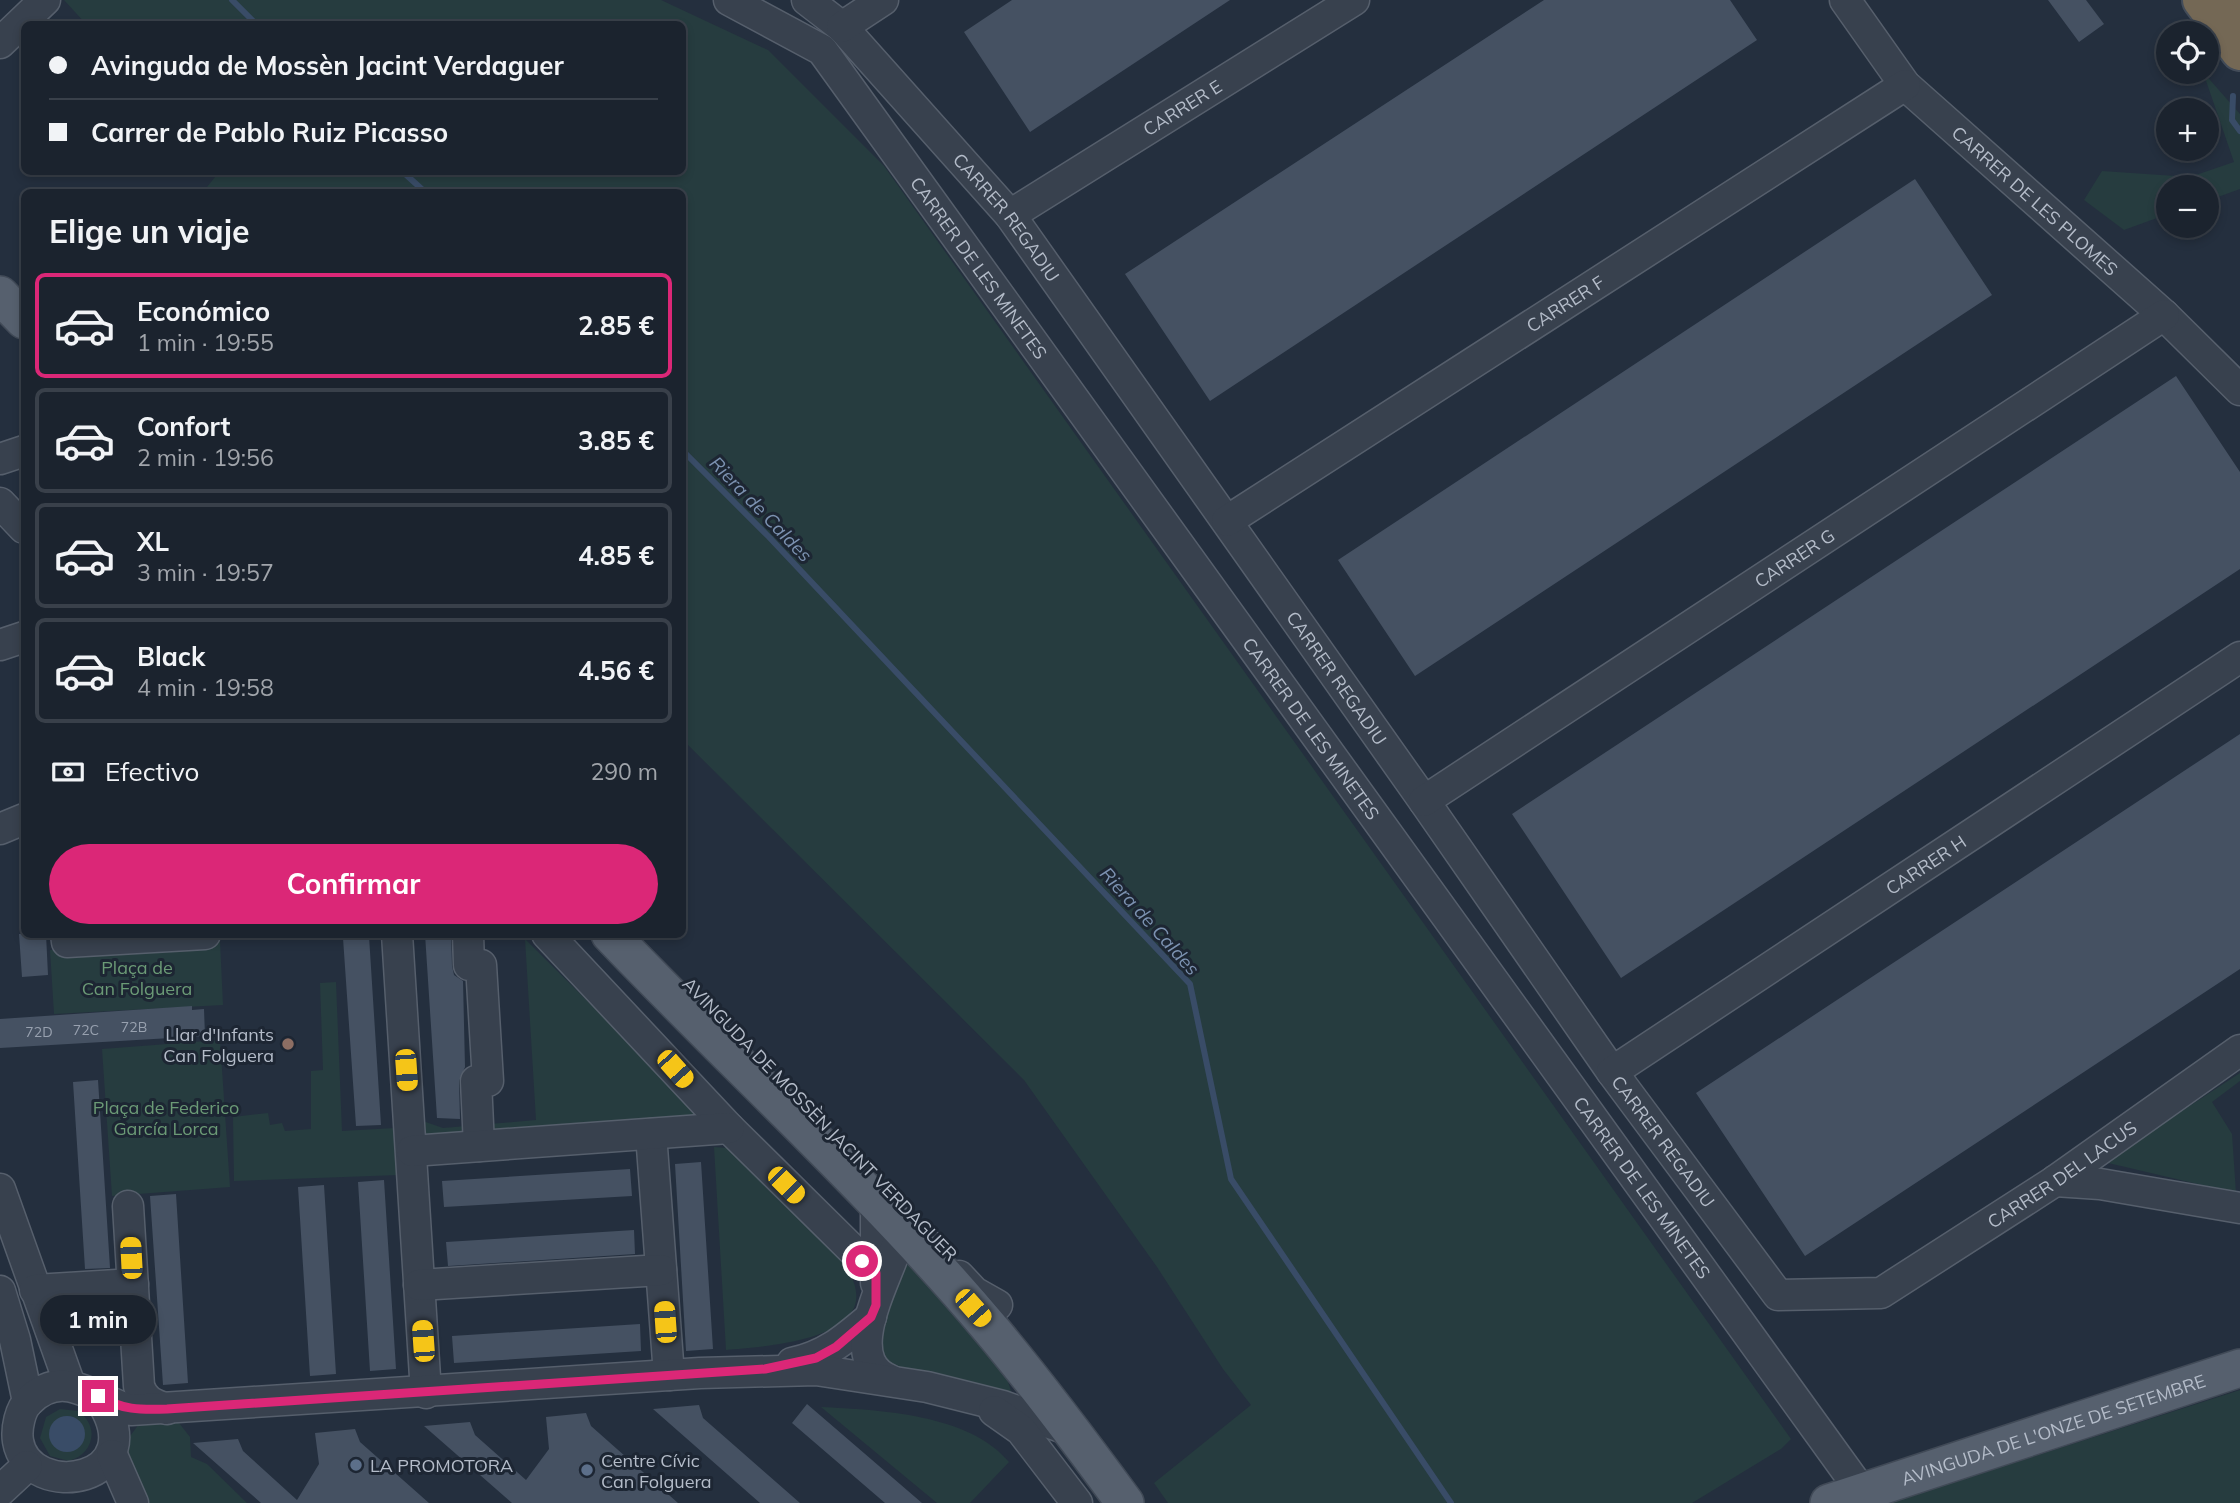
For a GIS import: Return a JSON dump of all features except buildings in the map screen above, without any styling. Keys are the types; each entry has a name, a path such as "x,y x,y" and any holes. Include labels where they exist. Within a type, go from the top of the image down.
{"highway":[{"path":"2216,3 2240,51"}],"main road":[{"path":"0,295 21,317"},
{"name":"AVINGUDA DE MOSSÈN JACINT VERDAGUER","path":"615,938 876,1203 907,1240 988,1325 1067,1423 1125,1503"},
{"name":"AVINGUDA DE MOSSÈN JACINT VERDAGUER","path":"644,938 932,1231 998,1304 1148,1503"},
{"name":"AVINGUDA DE L'ONZE DE SETEMBRE","path":"1845,1498 2240,1368"}],"street":[{"path":"23,21 45,0"},
{"name":"CARRER DE LES MINETES","path":"729,0 822,50 1845,1498"},
{"name":"CARRER REGADIU","path":"807,0 842,27 1010,215 1612,1072 1778,1295 1881,1293"},
{"path":"842,27 883,0"},
{"name":"CARRER E","path":"1010,215 1354,0"},
{"name":"CARRER DE LES PLOMES","path":"1845,0 1906,85 2164,314 2240,390"},
{"path":"0,43 21,23"},
{"name":"CARRER F","path":"1227,521 1906,85"},
{"name":"CARRER G","path":"1424,801 2164,314"},
{"path":"0,459 21,452"},
{"path":"0,503 21,525"},
{"path":"0,645 21,638"},
{"name":"CARRER H","path":"1612,1072 2240,657"},
{"path":"66,938 67,942 145,938"},
{"path":"397,938 426,1393"},
{"path":"468,938 469,965 481,965 488,1081 476,1082 478,1146"},
{"path":"551,938 729,1128 876,1273"},
{"name":"CARRER DEL LACUS","path":"1881,1293 2055,1181 2240,1050"},
{"path":"412,1151 729,1128"},
{"path":"650,1134 669,1375"},
{"path":"2055,1181 2157,1192 2240,1208"},
{"path":"0,1189 35,1290 50,1392"},
{"name":"AVINGUDA DE MOSSÈN JACINT VERDAGUER","path":"874,1311 876,1203"},
{"path":"128,1206 139,1386 142,1395 150,1402 167,1409"},
{"path":"0,1236 50,1392"},
{"path":"890,1380 876,1375 866,1357 866,1340 895,1248 907,1240"},
{"name":"AVINGUDA DE MOSSÈN JACINT VERDAGUER","path":"907,1240 924,1242 974,1292 998,1304"},
{"path":"419,1285 661,1270"},
{"path":"35,1290 133,1284"},
{"path":"0,1291 15,1340 50,1392"},
{"path":"765,1369 816,1358 836,1347 874,1311"},
{"name":"AVINGUDA DE MOSSÈN JACINT VERDAGUER","path":"1029,1345 1031,1362 1053,1391 1067,1423"},
{"path":"103,1498 40,1477 27,1466 19,1452 17,1436 20,1419 50,1392 98,1396 116,1406 131,1410 167,1409 765,1369 816,1370 890,1380 1067,1423"},
{"path":"98,1396 111,1419 113,1450 103,1498"},
{"path":"968,1398 1001,1414 1021,1430 1077,1503"},
{"path":"103,1498 97,1474 108,1465 113,1450 135,1419 167,1409"},
{"path":"0,1492 27,1466"}],"green space":[{"path":"64,0 661,0 768,50 884,166 1791,1439 1781,1449 1692,1503 1168,1503 1154,1483 1251,1405 1223,1369 1157,1267 1024,1080 686,743 686,189 205,189 217,175 686,175 686,21 83,21"},
{"path":"2207,84 2214,84 2240,114 2240,189 2219,197 2219,175 2196,175 2234,162 2219,118 2219,98 2212,98"},
{"path":"2102,171 2161,175 2156,175 2156,218 2124,230 2084,200"},
{"path":"525,939 705,1118 420,1142 417,1119 443,1128 536,1120"},
{"name":"Plaça de Can Folguera","path":"220,941 223,1005 54,1014 50,950"},
{"path":"336,982 342,1131 395,1128 399,1175 234,1181 233,1117 268,1113 270,1125 282,1123 285,1131 311,1129 311,1071 323,1070 320,983"},
{"name":"Plaça de Federico García Lorca","path":"220,1040 230,1187 112,1196 102,1049"},
{"path":"2240,1073 2240,1081 2212,1102 2232,1134 2236,1193 2104,1162"},
{"path":"714,1147 727,1148 841,1260 855,1286 855,1306 843,1322 823,1333 799,1340 726,1350"},
{"path":"904,1264 912,1266 1005,1372 1011,1391 1004,1395 881,1369 881,1320"},
{"path":"2240,1390 2240,1503 1889,1503"},
{"path":"821,1407 896,1413 947,1424 992,1446 1009,1462 970,1503 937,1503"},
{"path":"60,1409 78,1411 85,1417 91,1432 89,1446 69,1461 50,1456 40,1438 46,1417"},
{"path":"172,1414 190,1437 191,1457 207,1464 247,1503 138,1503 116,1455 139,1424"}],"water":[{"path":"67,1416 80,1421 85,1434 80,1447 67,1452 54,1447 49,1434 54,1421"}],"waterway":[{"name":"Riera de Caldes","path":"232,0 253,21"},
{"path":"2233,96 2232,120 2240,131"},
{"name":"Riera de Caldes","path":"406,175 422,189"},
{"name":"Riera de Caldes","path":"686,454 769,537 1190,984 1231,1179 1451,1503"}],"place":[{"name":"Llar d'Infants Can Folguera","path":"288,1044"},
{"name":"LA PROMOTORA","path":"356,1465"},
{"name":"Centre Cívic Can Folguera","path":"587,1470"}],"route":[{"path":"98,1396 116,1406 131,1410 167,1409 765,1369 816,1358 836,1347 871,1317 876,1305 876,1273 862,1261"}]}
